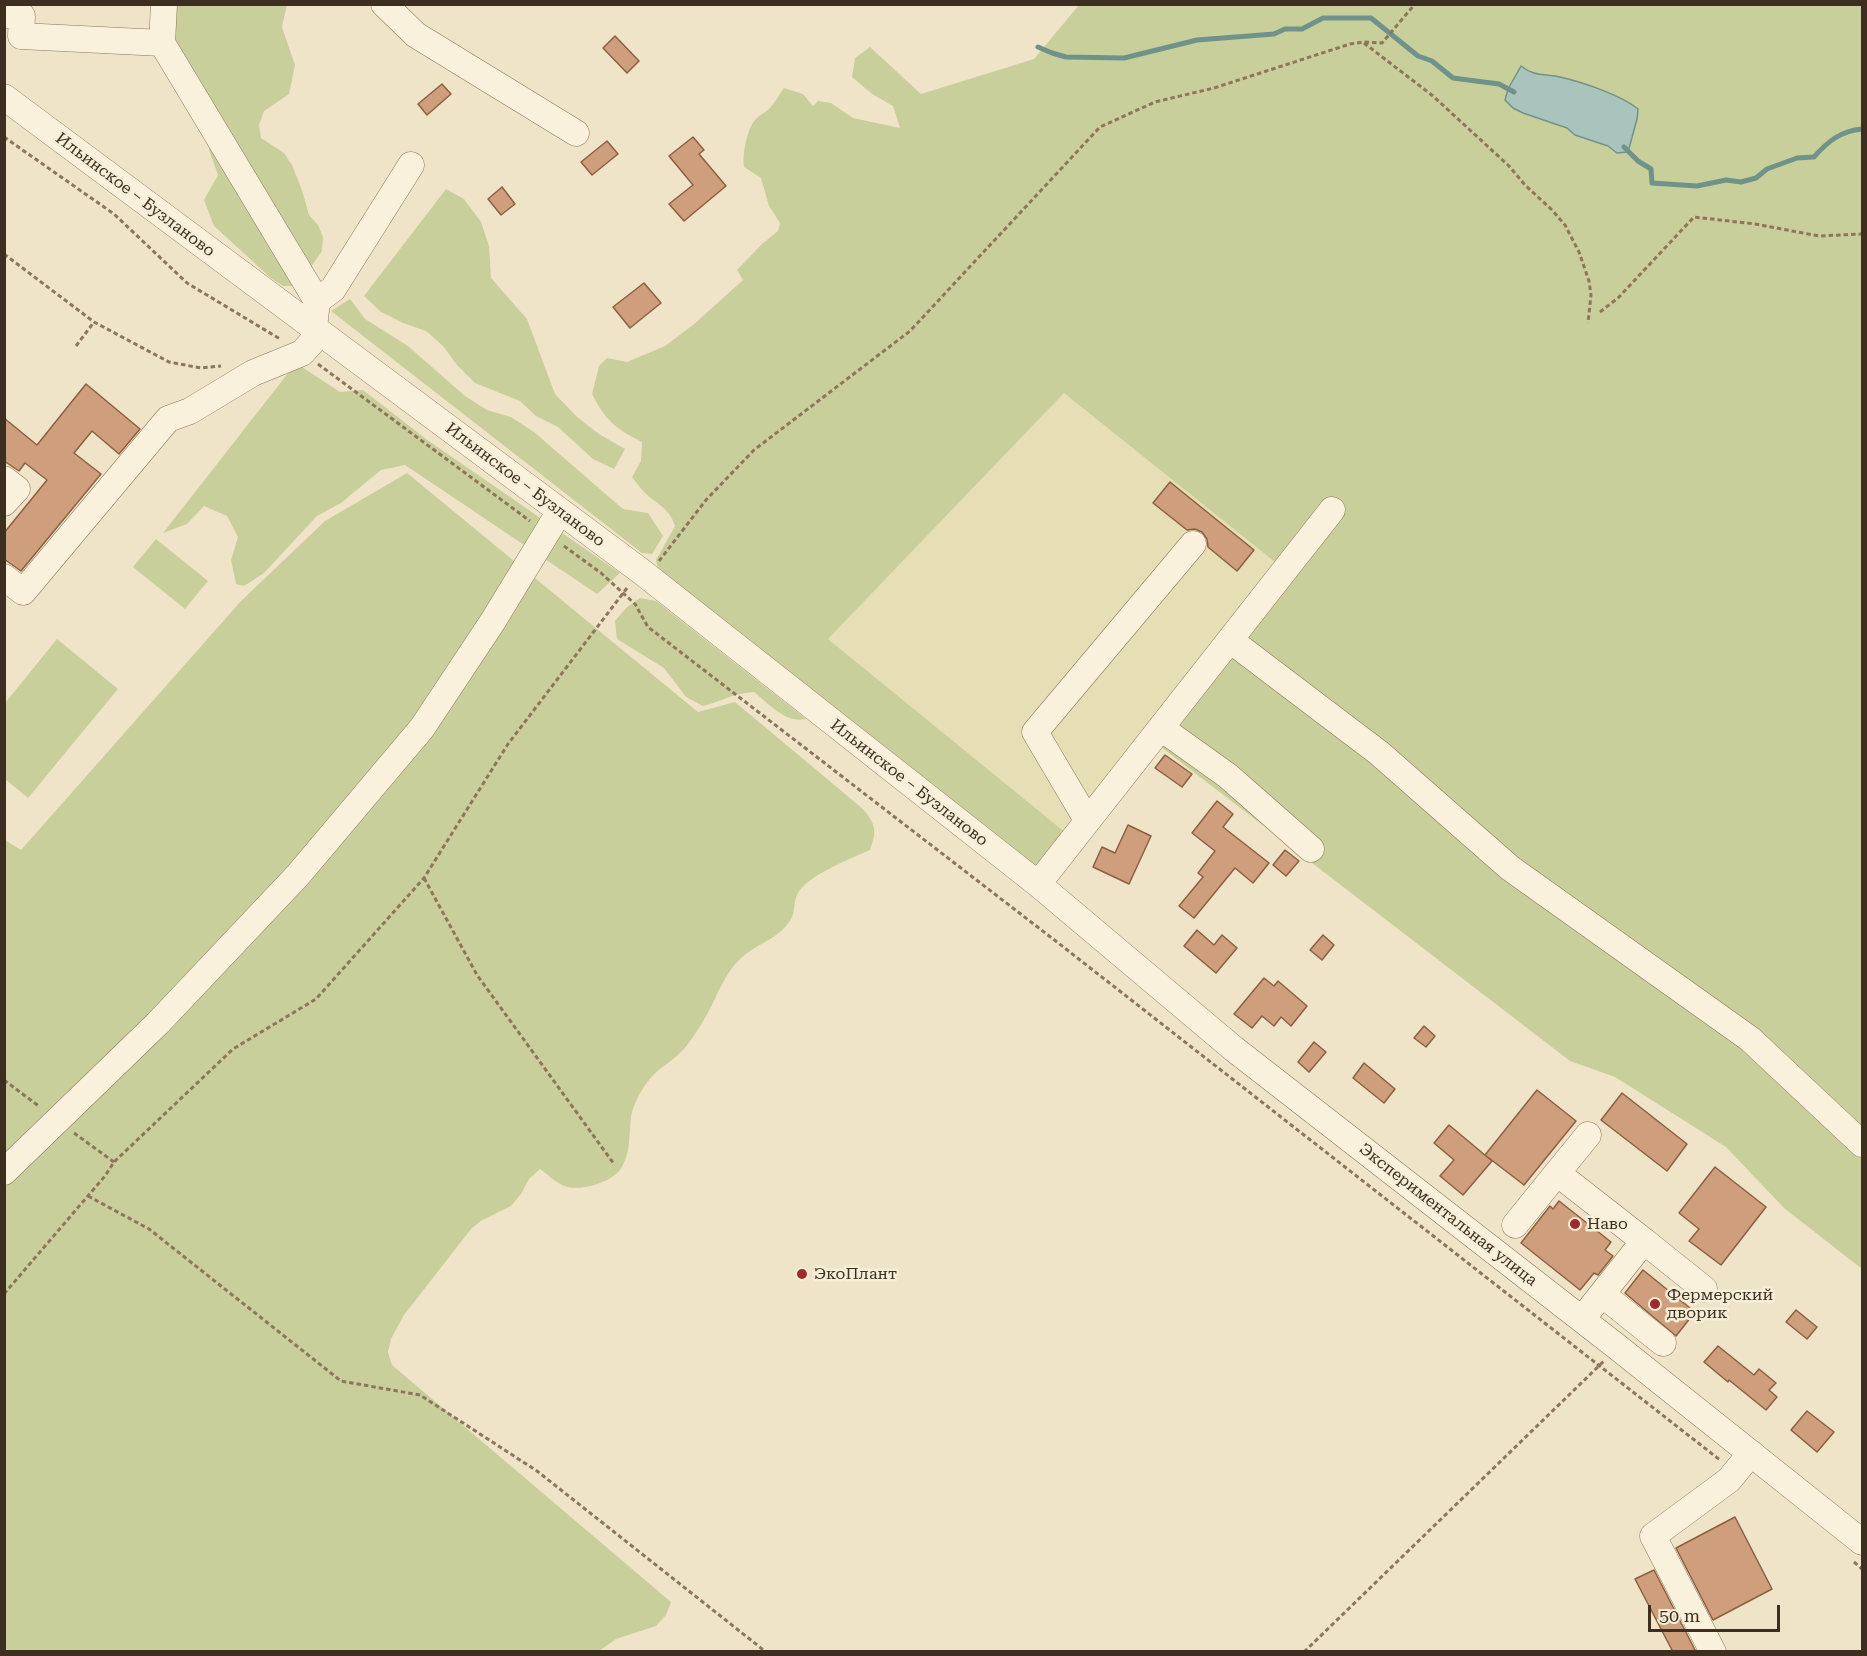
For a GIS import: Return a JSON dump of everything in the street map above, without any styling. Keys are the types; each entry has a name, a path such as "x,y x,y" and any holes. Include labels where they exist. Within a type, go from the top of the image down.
{"street":[{"path":"4,577 23,592 168,419 190,411 253,373 302,353 317,331 317,301 162,43 164,4"},
{"path":"384,4 416,35 576,133"},
{"path":"17,12 21,36 162,43"},
{"name":"Ильинское – Бузланово","path":"4,97 644,574 1038,884"},
{"path":"317,301 333,289 411,165"},
{"path":"4,479 16,489 4,503"},
{"path":"1038,884 1332,510"},
{"path":"4,1172 158,1023 298,874 422,728 493,621 560,511"},
{"path":"1087,820 1035,732 1193,544"},
{"path":"1230,640 1379,753 1510,868 1750,1039 1863,1144"},
{"path":"1161,728 1227,776 1311,849"},
{"name":"Экспериментальная улица","path":"1038,884 1234,1049 1616,1346 1743,1462 1858,1552"},
{"path":"1515,1225 1588,1135"},
{"path":"1557,1173 1704,1289"},
{"path":"1582,1319 1644,1241"},
{"path":"1602,1294 1663,1342"},
{"path":"1713,1652 1653,1536 1729,1480 1743,1462"}],"path":[{"path":"4,1294 114,1162 233,1049 316,999 424,878 508,744 623,593 644,574 706,500 754,450 910,331 1100,127 1155,102 1214,88 1363,42 1382,43 1414,4"},
{"path":"1363,42 1433,96 1509,166 1565,225 1579,252 1589,281 1591,296 1588,323"},
{"path":"4,137 114,214 187,283 302,353 601,573 635,604 648,627 1057,942 1599,1367 1743,1462"},
{"path":"1600,312 1618,298 1694,217 1755,224 1819,236 1863,234"},
{"path":"4,255 94,322 169,362 201,368 223,366"},
{"path":"76,346 94,322"},
{"path":"424,878 477,975 614,1164"},
{"path":"88,1196 149,1229 341,1381 420,1395 537,1471 766,1652"},
{"path":"1304,1652 1599,1367 1616,1346"},
{"path":"1858,1552 1863,1569"}],"shaded area":[{"path":"1064,393 1276,562 1066,833 828,639"}],"green space":[{"path":"173,5 287,5 282,27 295,65 289,94 264,111 259,125 261,138 284,153 292,165 309,215 318,225 323,237 322,251 298,286 283,286 271,278 214,226 204,200 218,175 209,150 210,136 171,33"},
{"path":"1079,5 1862,5 1862,1269 1784,1208 1726,1147 1615,1077 1570,1061 1157,744 1055,881 659,574 656,560 675,526 673,520 632,477 641,461 642,442 612,423 592,394 599,366 607,358 627,362 665,346 693,325 743,280 737,270 778,231 780,223 769,206 761,178 744,167 746,142 755,120 770,108 784,88 803,94 813,106 818,101 831,103 853,118 900,128 893,106 872,94 852,77 855,58 870,47 921,94 1034,59","holes":["1529,73 1601,90 1638,109 1637,119 1617,153 1608,146 1575,135 1567,128 1513,108 1505,100","1064,393 1275,562 1066,833 828,639"]},
{"path":"446,189 464,199 481,222 489,246 491,278 527,319 555,394 577,417 599,434 625,449 614,469 593,459 558,427 536,416 520,401 475,383 457,365 443,346 426,331 381,312 364,296"},
{"path":"350,299 365,319 408,346 465,396 487,410 511,417 534,432 623,509 648,513 663,536 652,554 642,553 331,311"},
{"path":"296,363 340,392 363,390 426,439 620,573 597,594 405,465 381,470 341,503 317,516 264,573 244,586 236,584 231,560 238,537 227,516 204,506 187,524 163,533"},
{"path":"407,473 698,712 735,702 863,809 871,819 874,828 870,850 830,868 802,888 797,895 793,914 787,925 777,935 740,959 724,981 704,1020 688,1044 651,1078 641,1091 632,1113 628,1151 620,1170 601,1183 576,1188 562,1185 540,1169 529,1179 511,1206 481,1221 471,1229 404,1315 391,1339 388,1352 392,1365 671,1602 666,1615 656,1626 616,1639 599,1651 5,1651 5,840 21,850 241,601 325,521"},
{"path":"156,539 208,581 185,609 133,567"},
{"path":"640,598 656,601 806,719 792,719 785,716 754,692 703,706 686,697 664,668 617,639 615,621 626,608"},
{"path":"57,639 118,689 28,798 5,779 5,703"}],"water":[{"path":"1521,66 1535,73 1569,79 1601,90 1638,109 1628,152 1617,153 1608,146 1575,135 1567,128 1513,108 1505,100 1508,89"}],"building":[{"path":"615,36 639,61 627,73 603,48"},
{"path":"442,84 451,94 427,115 418,104"},
{"path":"693,137 704,150 699,154 726,186 684,221 669,204 693,185 669,156"},
{"path":"607,141 618,154 592,175 581,162"},
{"path":"502,187 515,204 501,215 488,199"},
{"path":"644,283 661,303 630,328 613,307"},
{"path":"86,384 140,429 119,454 92,431 74,453 101,474 21,571 4,559 4,533 47,480 25,463 19,471 4,461 4,418 37,445"},
{"path":"1170,482 1254,550 1237,571 1208,547 1207,539 1202,532 1195,529 1187,530 1153,503"},
{"path":"1165,755 1192,774 1182,787 1155,768"},
{"path":"1217,801 1233,814 1223,827 1269,863 1253,883 1235,868 1194,918 1179,906 1203,877 1198,873 1215,851 1192,833"},
{"path":"1128,825 1151,836 1129,884 1093,867 1102,847 1115,853"},
{"path":"1285,850 1299,861 1286,876 1273,865"},
{"path":"1197,930 1214,945 1222,935 1237,948 1216,973 1184,946"},
{"path":"1323,935 1334,945 1322,960 1310,950"},
{"path":"1264,978 1274,986 1278,981 1307,1006 1291,1026 1281,1017 1274,1026 1262,1016 1252,1028 1234,1014"},
{"path":"1424,1026 1435,1036 1426,1047 1414,1038"},
{"path":"1314,1042 1326,1052 1309,1072 1298,1062"},
{"path":"1364,1063 1395,1089 1384,1103 1353,1078"},
{"path":"1537,1090 1576,1121 1524,1185 1485,1155"},
{"path":"1622,1093 1687,1144 1667,1171 1601,1120"},
{"path":"1449,1125 1492,1161 1463,1195 1440,1176 1454,1160 1434,1143"},
{"path":"1715,1167 1766,1207 1721,1265 1689,1241 1699,1229 1679,1213"},
{"path":"1559,1201 1611,1242 1605,1250 1613,1256 1598,1275 1594,1273 1580,1290 1521,1243 1550,1206 1553,1209"},
{"path":"1643,1270 1695,1312 1676,1336 1625,1293"},
{"path":"1796,1310 1817,1327 1807,1339 1786,1322"},
{"path":"1718,1346 1754,1375 1759,1369 1776,1383 1769,1390 1777,1397 1766,1410 1704,1362"},
{"path":"1807,1411 1834,1432 1817,1452 1791,1430"},
{"path":"1735,1517 1772,1589 1713,1620 1676,1548"},
{"path":"1654,1570 1696,1652 1673,1652 1635,1579"}],"waterway":[{"path":"1038,47 1066,57 1124,58 1197,40 1274,34 1285,29 1302,29 1323,18 1371,18 1418,56 1432,61 1453,78 1499,84 1514,92"},
{"path":"1624,147 1638,161 1651,169 1652,183 1697,186 1726,180 1741,182 1756,178 1767,169 1797,158 1814,157 1835,138 1862,129"}],"place":[{"name":"Наво","path":"1575,1224"},
{"name":"ЭкоПлант","path":"802,1274"},
{"name":"Фермерский дворик","path":"1655,1304"}]}
